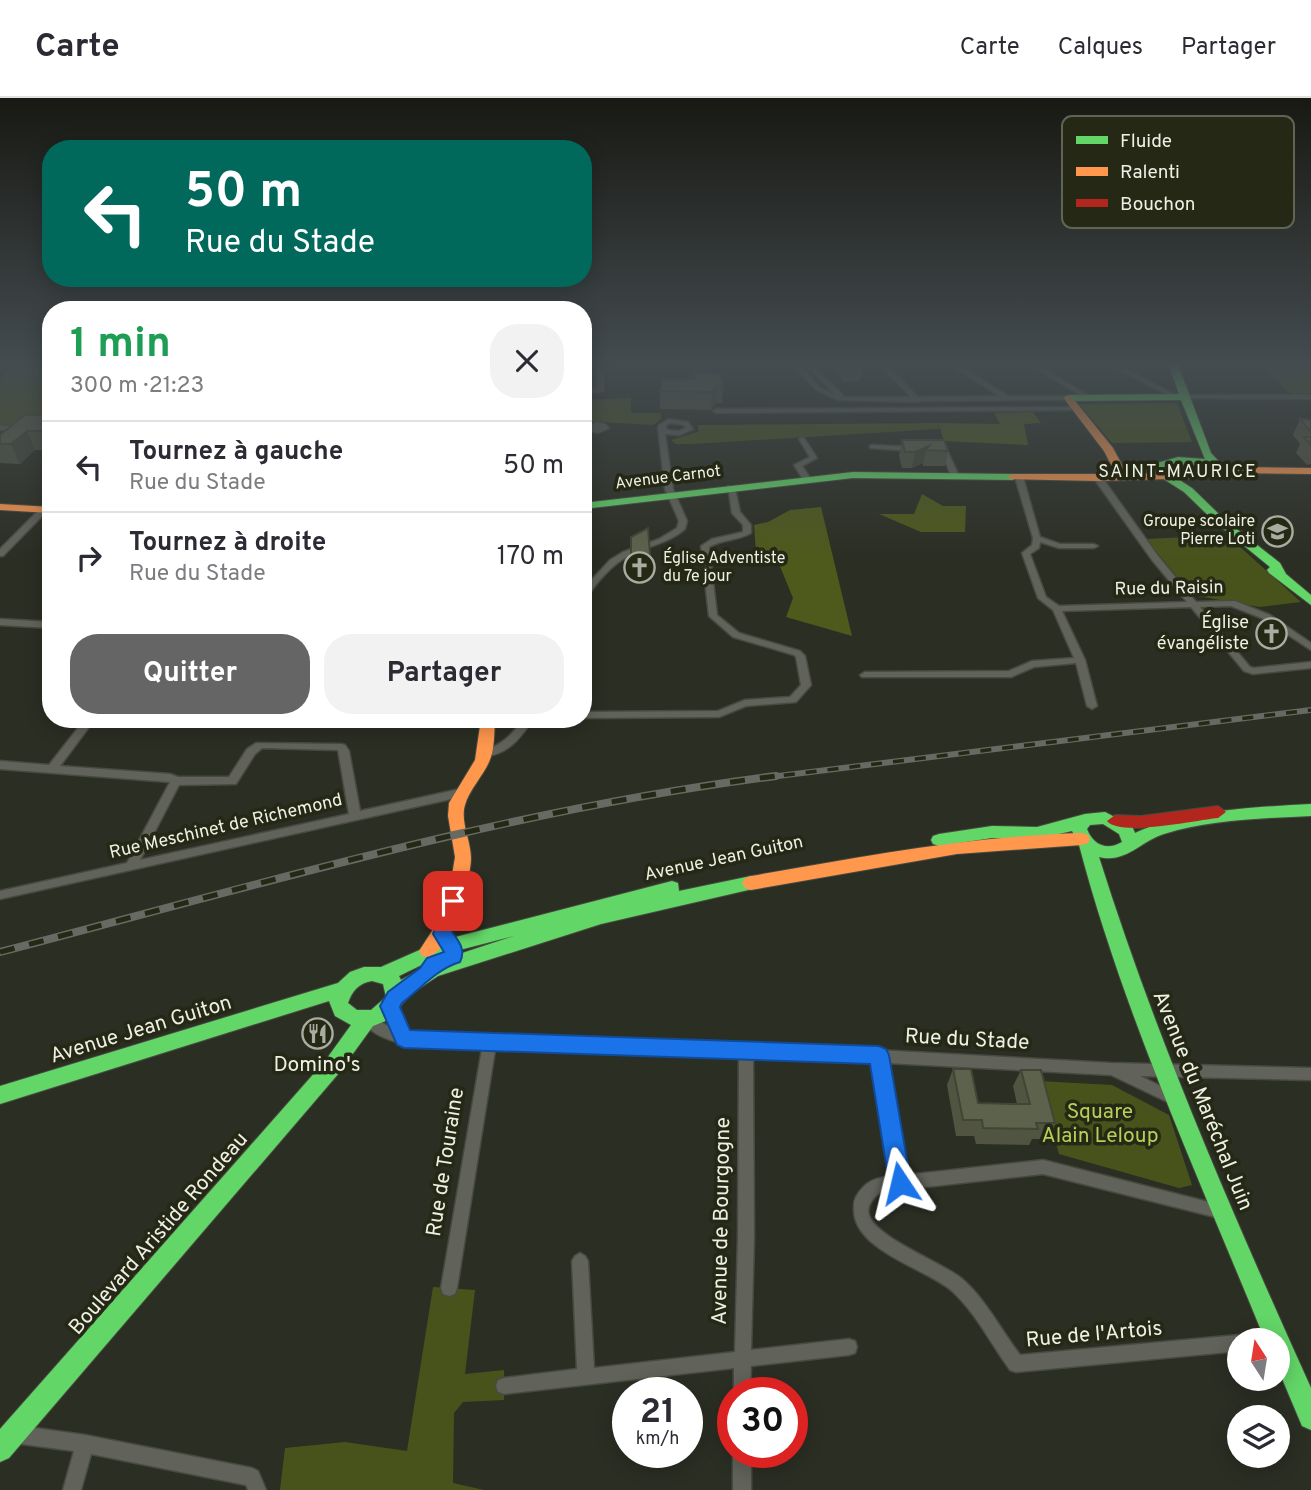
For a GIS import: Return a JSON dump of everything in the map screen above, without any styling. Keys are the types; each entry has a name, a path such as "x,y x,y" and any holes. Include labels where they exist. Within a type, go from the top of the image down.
{"main road":[{"path":"1094,427 1129,477"},
{"path":"1196,427 1214,464"},
{"path":"1187,483 1214,464 1311,471"},
{"name":"Avenue Carnot","path":"592,505 853,475 1098,478 1129,477 1214,464"},
{"path":"1161,470 1187,483 1311,601"},
{"path":"0,507 42,510"},
{"path":"427,974 434,963 453,956 447,939 463,867 456,812 460,793 478,771 485,754 487,728"},
{"path":"1261,813 1149,833 1130,842 1124,851 1112,853 1102,852 1083,835 1091,818 1147,823 1187,814 1311,810"},
{"path":"1112,820 1126,830 1130,842"},
{"name":"Avenue Jean Guiton","path":"447,939 743,872 992,832 1083,835"},
{"name":"Avenue Jean Guiton","path":"392,1002 427,974 557,930 725,887 954,849 1083,835"},
{"name":"Avenue du Maréchal Juin","path":"1083,835 1118,946 1272,1328"},
{"path":"1097,874 1112,853"},
{"path":"385,974 427,953 447,939"},
{"path":"342,1012 358,1020 384,1013 392,1002 393,982 385,974 377,972 360,974 340,990 338,1003 347,1044"},
{"name":"Avenue Jean Guiton","path":"0,1095 340,990"},
{"name":"Avenue Jean Guiton","path":"293,1005 342,1012"},
{"name":"Boulevard Aristide Rondeau","path":"0,1449 332,1067 367,1019"},
{"name":"Avenue du Maréchal Juin","path":"1290,1370 1311,1417"}],"street":[{"path":"0,428 42,429"},
{"path":"592,585 620,558 663,540 681,529 683,521 671,494 662,428"},
{"path":"19,438 29,429"},
{"path":"802,439 814,458 798,465 807,479"},
{"path":"872,447 945,451 955,476"},
{"path":"1019,477 1037,537 1035,546 1026,553 1042,598 1057,609 1080,660 1092,706"},
{"path":"1098,478 1155,558 1247,670 1311,665"},
{"path":"592,715 719,714 745,703 793,700 806,685 797,653 736,635 713,616 705,546 712,540 738,538 747,533 747,526 736,513 731,488"},
{"path":"0,554 42,516"},
{"path":"1037,537 1059,546 1094,546"},
{"name":"Rue du Raisin","path":"1057,609 1232,603 1255,610 1311,647"},
{"path":"0,622 42,624"},
{"path":"864,676 1011,674 1041,662 1080,660"},
{"path":"52,769 83,728"},
{"path":"485,754 499,751 510,743 521,728"},
{"path":"0,765 170,778 176,781 232,781 240,773 252,749 260,745 341,747 344,751 355,816"},
{"path":"131,866 176,781"},
{"name":"Rue Meschinet de Richemond","path":"0,895 460,793"},
{"path":"392,1002 404,1039"},
{"path":"367,1019 386,1034 404,1039"},
{"name":"Rue du Stade","path":"404,1039 489,1044 746,1049 1111,1069 1311,1074"},
{"name":"Rue de Touraine","path":"449,1288 489,1044"},
{"name":"Avenue de Bourgogne","path":"742,1377 746,1237 746,1049"},
{"path":"879,1055 900,1183"},
{"path":"1111,1069 1179,1101"},
{"name":"Rue de l'Artois","path":"1223,1212 1043,1167 876,1185 865,1193 861,1203 862,1220 872,1235 957,1285 1016,1364 1227,1344"},
{"path":"580,1261 586,1377"},
{"path":"504,1386 849,1347"},
{"path":"13,1434 85,1444 254,1483"},
{"path":"72,1490 85,1444"},
{"path":"742,1468 742,1490"}],"green space":[{"path":"698,427 939,429 691,444 676,444 671,440 698,432"},
{"path":"939,427 1025,427 1028,445 944,441"},
{"path":"1098,427 1186,427 1192,442 1112,443"},
{"path":"922,494 943,506 966,506 965,532 921,532 879,514 914,514"},
{"path":"821,507 852,636 786,617 793,598 779,564 756,552 754,525 768,522 790,510"},
{"path":"1227,535 1301,602 1260,607 1192,595 1146,539"},
{"name":"Square Alain Leloup","path":"1039,1081 1112,1085 1169,1115 1192,1185 1179,1188 1059,1154"},
{"path":"433,1287 475,1290 465,1374 504,1370 504,1400 463,1402 454,1413 453,1483 484,1490 280,1490 285,1448 345,1442 407,1451"}],"building":[{"path":"10,427 42,427 42,431 27,431 11,444 0,444 0,435"},
{"path":"902,440 944,440 948,451 926,450 929,446 915,452 905,452"},
{"path":"648,528 650,555 631,556 631,537"},
{"path":"953,1069 971,1069 978,1103 1012,1104 1030,1104 1021,1070 1041,1070 1055,1123 1036,1123 1038,1129 983,1128 982,1120 963,1120"}],"railway":[{"path":"762,778 1311,710"},
{"path":"762,778 776,776"},
{"path":"0,952 386,851 580,808 762,778"}],"traffic: fast":[{"path":"1196,427 1206,453 1213,463"},
{"path":"1154,471 1154,467 1162,464 1186,460 1218,466"},
{"path":"592,505 853,475 1013,477"},
{"path":"1166,476 1188,490 1219,520 1276,566 1280,574"},
{"path":"1273,570 1311,601"},
{"path":"1250,813 1311,810"},
{"path":"1130,842 1126,830 1105,818 1085,820 1079,828 1090,846 1110,853 1124,849 1143,836 1170,827 1261,813"},
{"path":"939,840 992,832 1037,833 1081,823"},
{"path":"1087,845 1118,946 1161,1059 1272,1328"},
{"path":"395,998 395,986 390,978 372,973 364,974 350,982 338,1004 347,1015 354,1018 375,1018 412,982 445,965 601,917 751,883"},
{"path":"385,974 440,948 672,888"},
{"path":"0,1095 340,990"},
{"path":"0,1449 332,1067 367,1019"},
{"path":"1290,1369 1311,1417"}],"traffic: slow":[{"path":"1091,427 1109,450 1123,477"},
{"path":"1013,477 1098,478 1202,475 1233,470 1311,471"},
{"path":"0,507 42,509"},
{"path":"428,951 441,932 458,893 463,857 456,816 457,803 483,760 487,728"},
{"path":"751,883 957,848 1082,839"}],"traffic: jam":[{"path":"1115,821 1141,822 1218,812"}],"place":[{"name":"Groupe scolaire Pierre Loti","path":"1278,531"},
{"name":"Église Adventiste du 7e jour","path":"640,568"},
{"name":"Église évangéliste","path":"1272,633"},
{"name":"Domino's","path":"317,1033"}],"district":[{"name":"SAINT-MAURICE","path":"1178,472"}],"route":[{"path":"453,901 442,934 452,945 453,956 434,963 427,974 418,978 395,998 390,1006 404,1039 489,1044 730,1048 879,1055 900,1183"}]}
